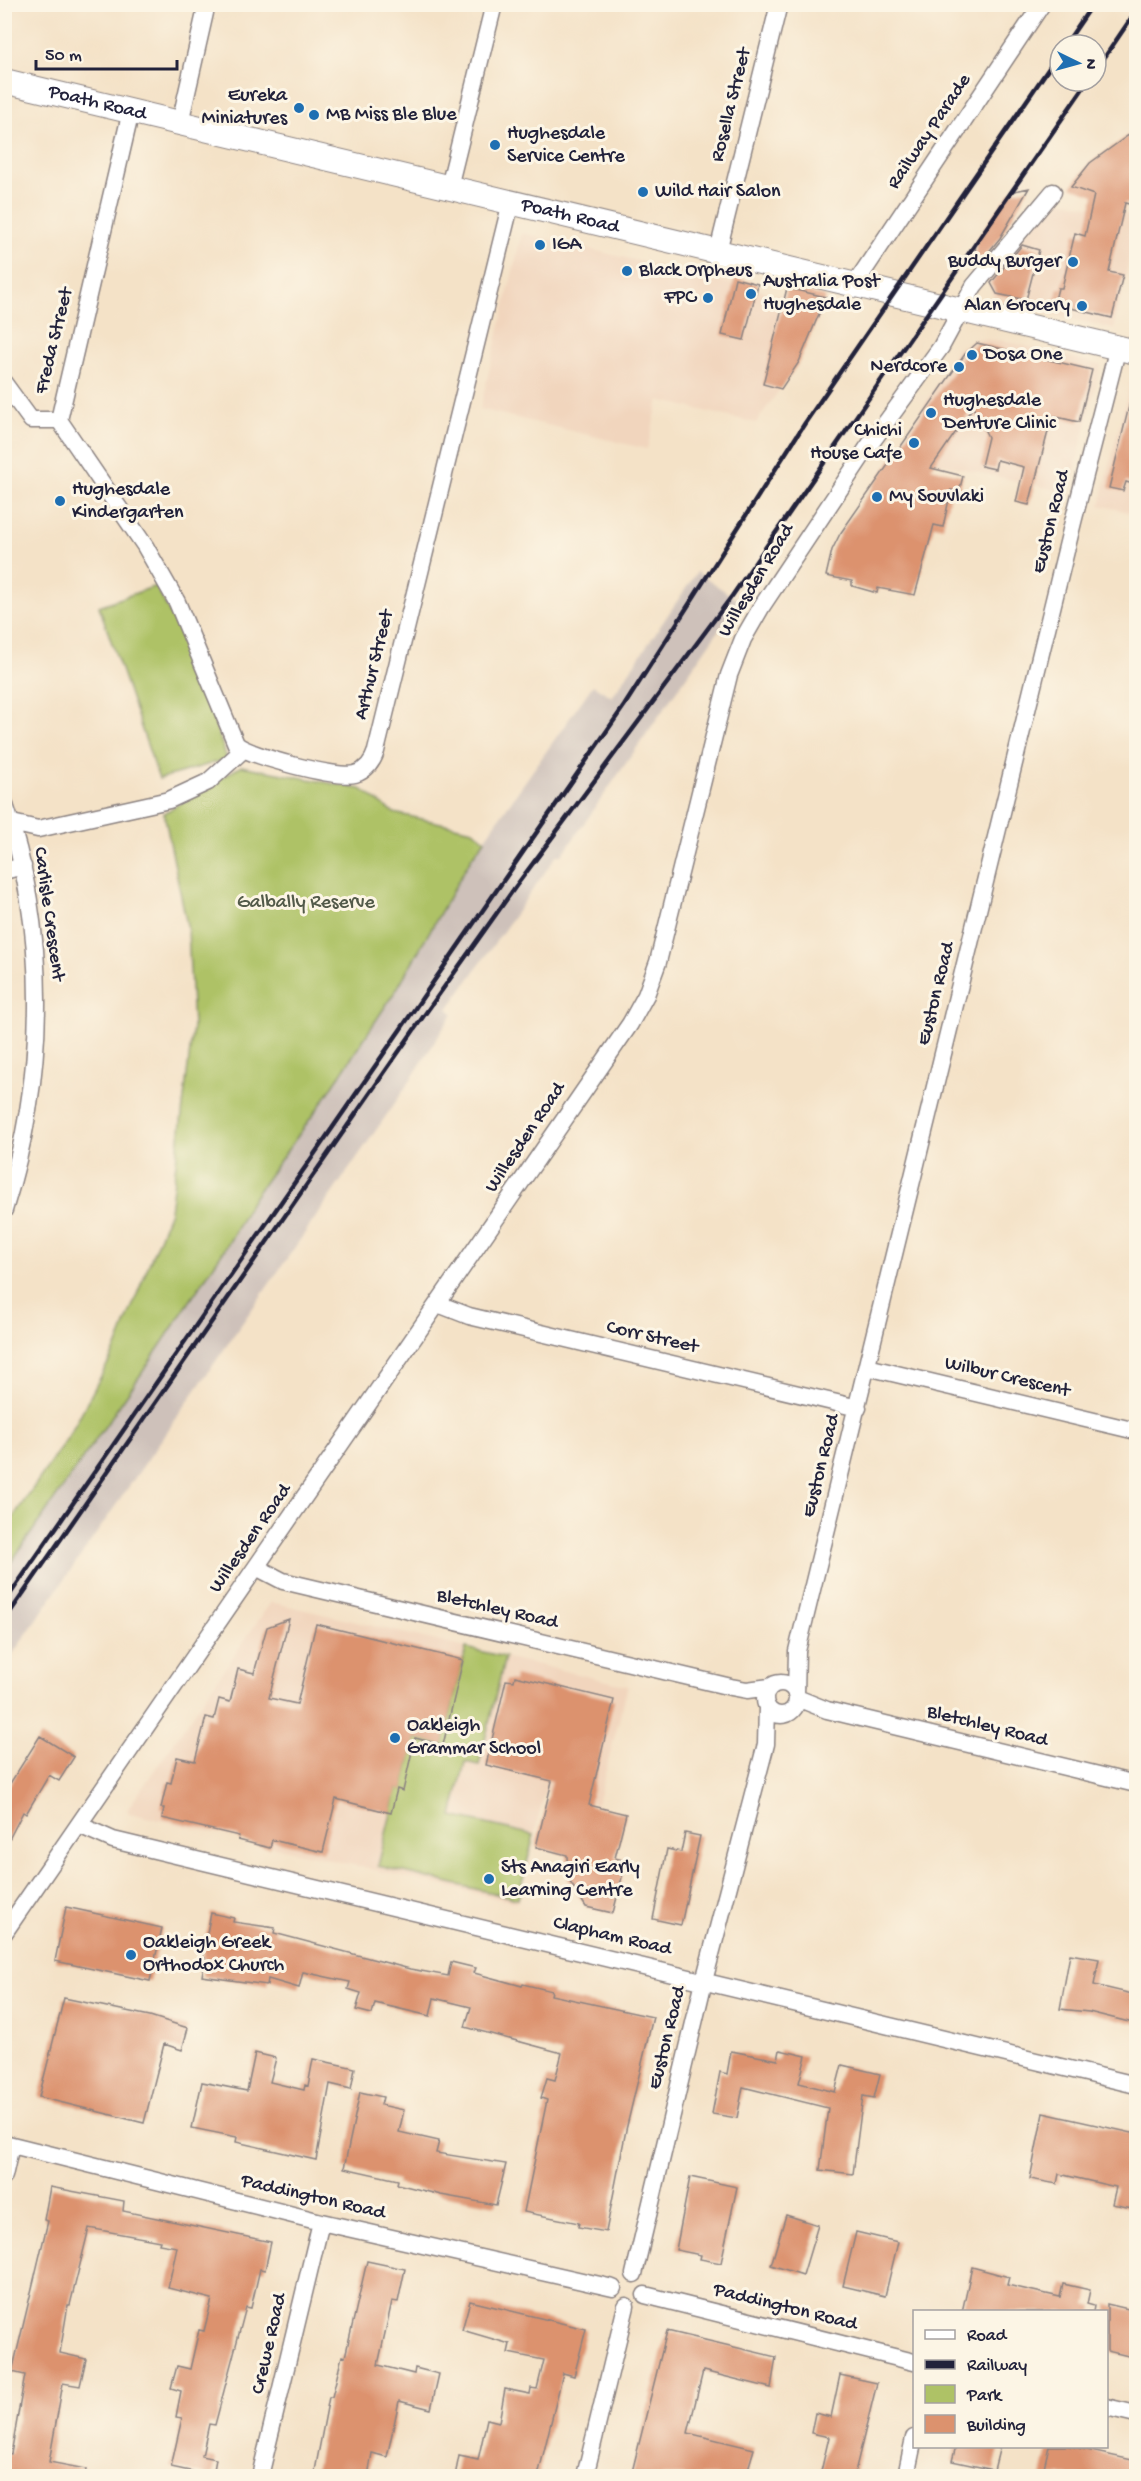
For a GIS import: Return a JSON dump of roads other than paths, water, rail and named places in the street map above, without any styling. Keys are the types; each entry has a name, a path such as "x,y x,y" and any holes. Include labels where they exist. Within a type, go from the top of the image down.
{"street":[{"path":"180,123 207,4"},
{"path":"449,187 494,4"},
{"name":"Rosella Street","path":"718,251 779,4"},
{"name":"Railway Parade","path":"855,284 1042,4"},
{"name":"Poath Road","path":"4,81 1127,350"},
{"name":"Freda Street","path":"131,111 59,420 145,546 177,602 232,736 243,750"},
{"name":"Willesden Road","path":"4,1933 630,1024 646,995 658,962 729,675 743,639 762,606 868,447 941,347 974,286 1053,192"},
{"name":"Arthur Street","path":"243,750 341,775 359,772 373,759 510,202"},
{"name":"Euston Road","path":"766,1744 776,1724 793,1704 797,1651 1073,522 1127,350"},
{"path":"4,383 31,420 59,420"},
{"path":"12,823 38,829 169,800 208,782 243,750"},
{"name":"Carlisle Crescent","path":"4,802 23,866 33,931 38,1029 30,1107 11,1164 4,1210"},
{"path":"4,871 23,866"},
{"name":"Corr Street","path":"438,1304 469,1316 858,1408"},
{"name":"Wilbur Crescent","path":"867,1367 1137,1431"},
{"name":"Bletchley Road","path":"256,1567 283,1581 769,1696"},
{"name":"Euston Road","path":"633,2274 704,1981 766,1744 769,1696 787,1672 797,1651"},
{"path":"786,1684 793,1704 778,1715 769,1696 786,1684"},
{"name":"Bletchley Road","path":"793,1704 827,1710 1137,1784"},
{"name":"Clapham Road","path":"79,1825 113,1840 1137,2085"},
{"path":"4,2176 8,2144"},
{"name":"Paddington Road","path":"8,2144 321,2222 612,2288"},
{"name":"Crewe Road","path":"260,2476 321,2222"},
{"path":"633,2274 642,2280 645,2295 639,2303 626,2306 614,2298 612,2288 618,2278 633,2274"},
{"name":"Paddington Road","path":"645,2295 913,2362"},
{"path":"585,2476 626,2306"},
{"path":"1108,2407 1137,2414"},
{"path":"906,2476 913,2446"}],"railway":[{"path":"1073,33 1093,4"},
{"path":"1108,52 1136,11"},
{"path":"4,1603 624,706 805,423 1048,69"},
{"path":"4,1621 425,1014 516,886 732,596 1080,93"}],"place":[{"name":"Eureka Miniatures","path":"299,108"},
{"name":"MB Miss Ble Blue","path":"314,115"},
{"name":"Hughesdale Service Centre","path":"495,145"},
{"name":"Wild Hair Salon","path":"643,192"},
{"name":"IGA","path":"540,245"},
{"name":"Buddy Burger","path":"1073,262"},
{"name":"Black Orpheus","path":"627,271"},
{"name":"Australia Post Hughesdale","path":"751,294"},
{"name":"FPC","path":"708,298"},
{"name":"Alan Grocery","path":"1082,306"},
{"name":"Dosa One","path":"972,355"},
{"name":"Nerdcore","path":"959,367"},
{"name":"Hughesdale Denture Clinic","path":"931,413"},
{"name":"Chichi House Cafe","path":"914,443"},
{"name":"My Souvlaki","path":"877,497"},
{"name":"Hughesdale Kindergarten","path":"60,501"},
{"name":"Oakleigh Grammar School","path":"395,1738"},
{"name":"Sts Anagiri Early Learning Centre","path":"489,1879"},
{"name":"Oakleigh Greek Orthodox Church","path":"131,1955"}],"park label":[{"name":"Galbally Reserve","path":"306,903"}]}
